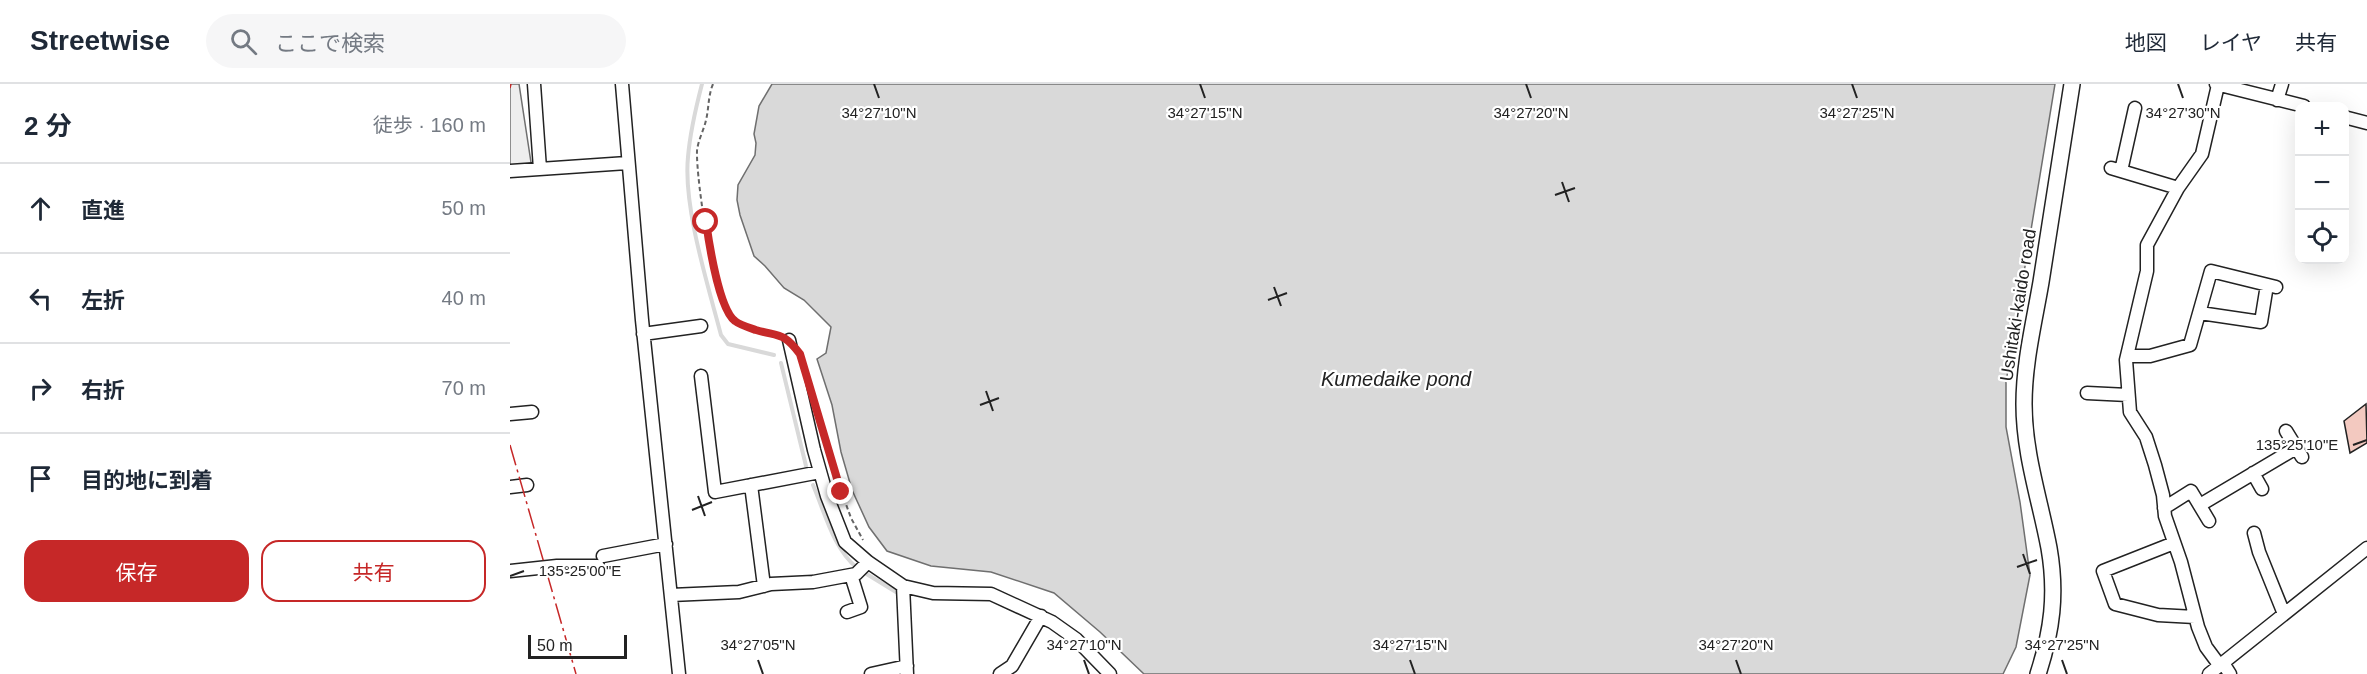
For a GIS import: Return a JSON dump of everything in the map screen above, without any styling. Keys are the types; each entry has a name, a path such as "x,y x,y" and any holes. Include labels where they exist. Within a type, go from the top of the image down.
{"street":[{"path":"534,84 540,169"},
{"path":"622,84 643,334 679,674"},
{"name":"Ushitaki-kaido road","path":"2038,674 2049,639 2052,572 2027,447 2024,416 2025,377 2073,84"},
{"path":"2277,100 2282,84"},
{"path":"2230,674 2217,668 2206,647 2195,616 2165,516 2163,495 2151,450 2146,437 2130,412 2127,356 2146,270 2147,244 2178,188 2202,154 2222,85 2295,104"},
{"path":"2135,108 2116,169 2178,188"},
{"path":"2349,118 2367,123"},
{"path":"510,171 627,163"},
{"path":"2127,356 2150,356 2190,345 2211,272 2272,286 2261,322 2200,314"},
{"path":"643,334 701,326"},
{"path":"789,340 820,472 846,542 868,562 903,586 933,593 991,594 1041,616 1076,639 1110,674"},
{"path":"701,376 715,492 820,472"},
{"path":"2087,393 2128,396"},
{"path":"510,414 532,411"},
{"path":"2200,505 2253,473 2299,453 2286,431"},
{"path":"2253,473 2262,489"},
{"path":"510,487 527,485"},
{"path":"752,485 764,586"},
{"path":"2164,508 2192,491 2209,521"},
{"path":"2254,533 2259,552 2284,614"},
{"path":"2174,543 2103,571 2115,604 2158,615 2195,616"},
{"path":"510,572 600,561 666,544"},
{"path":"2217,668 2367,548"},
{"path":"671,595 739,592 764,586 813,582 856,574 868,562"},
{"path":"847,612 861,608 851,575"},
{"path":"871,674 907,670 903,586"},
{"path":"1000,674 1012,666 1041,616"}],"path":[{"path":"713,84 706,121 697,149 698,186 712,260 726,309 734,321 746,327 770,332 789,340"},
{"path":"835,474 851,518 866,544"}],"shaded area":[{"path":"510,84 519,84 532,169 510,169"}],"water":[{"name":"Kumedaike pond","path":"772,84 2055,84 2006,382 2006,427 2020,502 2030,575 2016,647 2003,674 1144,674 1054,593 991,572 931,566 887,551 869,527 852,490 841,452 832,405 817,359 826,353 831,327 804,300 784,288 754,256 740,215 737,200 738,185 755,155 754,134 759,106"}],"building":[{"path":"2366,404 2367,443 2350,453 2344,421"}],"waterway":[{"path":"702,84 690,139 687,177 698,246 721,335 728,344 774,355"},
{"path":"781,363 806,466"},
{"path":"813,485 836,540 842,551 857,568"},
{"path":"865,573 896,592"}],"power":[{"path":"510,88 511,84"},
{"path":"510,445 576,674"}],"route":[{"path":"706,222 712,260 726,309 734,321 746,327 781,336 789,340 800,354 841,492"}]}
